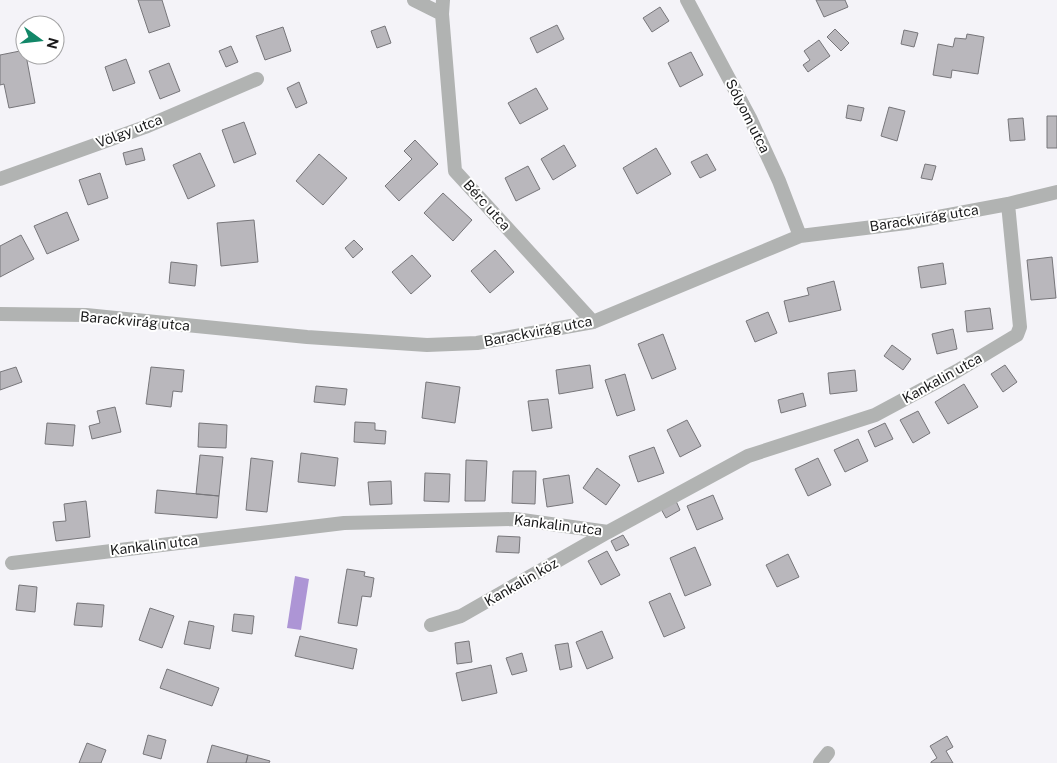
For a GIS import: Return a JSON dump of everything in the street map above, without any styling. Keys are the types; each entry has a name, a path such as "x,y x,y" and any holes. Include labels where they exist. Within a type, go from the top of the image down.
{"street":[{"path":"414,0 442,14"},
{"name":"Bérc utca","path":"443,0 442,14 455,171 593,322"},
{"name":"Sólyom utca","path":"688,0 750,118 779,181 800,236"},
{"name":"Völgy utca","path":"0,179 145,126 257,79"},
{"name":"Barackvirág utca","path":"0,314 86,315 307,337 427,344 477,342 593,322 800,236 906,223 1008,204 1057,192"},
{"name":"Kankalin utca","path":"12,563 344,523 515,519 608,532 748,456 875,415 957,371 1017,335 1020,327 1008,204"},
{"name":"Kankalin köz","path":"431,625 461,616 608,532"}],"shaded area":[{"path":"295,576 309,579 301,630 287,628"}],"building":[{"path":"138,0 162,0 170,26 149,33"},
{"path":"816,0 845,0 848,7 824,17"},
{"path":"660,7 669,21 652,32 643,18"},
{"path":"557,25 564,39 537,53 530,38"},
{"path":"385,26 391,43 377,48 371,31"},
{"path":"283,27 291,51 265,60 256,36"},
{"path":"835,29 849,43 841,51 827,37"},
{"path":"904,30 918,33 914,47 901,44"},
{"path":"967,34 984,37 978,74 952,70 951,78 933,75 938,44 953,47 955,38 966,39"},
{"path":"819,40 830,56 808,72 803,65 810,60 804,51"},
{"path":"231,46 238,62 226,67 219,51"},
{"path":"15,52 15,65 28,65 35,103 9,108 4,84 0,85 0,55"},
{"path":"691,52 703,75 680,87 668,63"},
{"path":"126,59 135,83 113,91 105,67"},
{"path":"169,63 180,91 160,99 149,71"},
{"path":"299,82 307,103 296,108 287,88"},
{"path":"536,88 548,109 520,124 508,103"},
{"path":"848,105 864,108 861,121 846,118"},
{"path":"889,107 905,111 897,141 881,136"},
{"path":"1047,116 1057,116 1057,148 1047,148"},
{"path":"1023,118 1025,140 1010,141 1008,119"},
{"path":"244,122 256,154 234,163 222,130"},
{"path":"415,140 438,164 399,201 385,186 412,159 404,151"},
{"path":"564,145 576,166 553,180 541,159"},
{"path":"142,148 145,160 126,165 123,153"},
{"path":"656,148 671,174 637,194 623,168"},
{"path":"200,153 215,186 188,199 173,165"},
{"path":"319,154 347,178 323,205 296,181"},
{"path":"707,154 716,170 700,178 691,162"},
{"path":"925,164 936,166 932,180 921,178"},
{"path":"528,166 540,189 516,201 505,178"},
{"path":"100,173 108,198 88,205 79,180"},
{"path":"443,193 472,220 453,241 424,213"},
{"path":"67,212 79,240 47,254 34,226"},
{"path":"254,220 258,262 221,266 217,223"},
{"path":"21,235 34,259 0,277 0,246"},
{"path":"354,240 363,249 353,258 345,248"},
{"path":"495,250 514,272 490,293 471,271"},
{"path":"412,255 431,276 411,294 392,272"},
{"path":"1052,257 1056,298 1031,300 1027,260"},
{"path":"171,262 197,265 195,286 169,283"},
{"path":"943,263 946,284 921,288 918,267"},
{"path":"834,281 841,310 789,322 784,301 809,295 807,288"},
{"path":"990,308 993,329 967,332 965,311"},
{"path":"768,312 777,333 755,342 746,321"},
{"path":"953,329 957,349 937,354 932,334"},
{"path":"663,334 676,369 652,379 638,344"},
{"path":"892,345 911,359 903,370 884,356"},
{"path":"590,365 593,388 559,394 556,370"},
{"path":"1005,365 1017,382 1003,392 991,374"},
{"path":"16,367 22,382 0,390 0,372"},
{"path":"151,367 184,370 182,392 173,391 171,407 146,404"},
{"path":"855,370 857,391 830,394 828,373"},
{"path":"625,374 635,410 617,416 605,380"},
{"path":"426,382 460,387 455,423 422,418"},
{"path":"964,384 978,407 948,424 935,402"},
{"path":"316,386 347,389 345,405 314,402"},
{"path":"803,393 806,406 781,413 778,400"},
{"path":"548,399 552,428 532,431 528,401"},
{"path":"115,407 121,432 92,439 89,426 100,423 97,411"},
{"path":"918,411 930,433 913,443 900,420"},
{"path":"687,420 701,446 680,457 667,430"},
{"path":"355,422 375,423 375,430 386,431 385,444 354,442"},
{"path":"47,423 75,425 73,446 45,444"},
{"path":"199,423 227,425 226,448 198,447"},
{"path":"885,423 893,439 875,447 868,431"},
{"path":"858,439 868,461 845,472 834,450"},
{"path":"654,447 664,473 638,482 629,456"},
{"path":"301,453 338,458 335,486 298,482"},
{"path":"200,455 223,457 219,496 196,494"},
{"path":"251,458 273,461 267,512 246,510"},
{"path":"818,458 831,485 808,496 795,469"},
{"path":"466,460 487,461 485,501 465,501"},
{"path":"597,468 620,485 606,505 583,488"},
{"path":"513,471 536,471 535,504 512,503"},
{"path":"425,473 450,474 449,502 424,501"},
{"path":"569,475 573,503 547,507 543,479"},
{"path":"391,481 392,504 370,505 368,482"},
{"path":"157,490 219,496 217,518 155,513"},
{"path":"713,495 723,519 697,530 687,506"},
{"path":"86,501 90,537 56,541 53,522 66,521 64,504"},
{"path":"676,501 680,510 666,518 661,509"},
{"path":"623,535 629,545 616,551 611,541"},
{"path":"498,536 520,537 519,553 496,552"},
{"path":"695,547 711,585 685,596 670,558"},
{"path":"607,551 620,575 601,585 588,561"},
{"path":"788,554 799,577 777,587 766,565"},
{"path":"347,569 365,572 364,576 374,578 371,597 362,596 357,626 338,623"},
{"path":"19,585 37,587 35,612 16,610"},
{"path":"670,593 685,628 664,637 649,602"},
{"path":"77,603 104,605 102,627 74,625"},
{"path":"150,608 174,616 162,648 139,640"},
{"path":"234,614 254,616 252,634 232,631"},
{"path":"189,621 214,626 210,649 184,644"},
{"path":"602,631 613,658 587,669 576,642"},
{"path":"300,636 357,649 353,669 295,656"},
{"path":"469,641 472,662 457,664 455,643"},
{"path":"568,643 572,667 560,670 555,645"},
{"path":"522,653 527,671 512,675 506,658"},
{"path":"491,665 497,693 462,701 456,673"},
{"path":"167,669 219,688 212,706 160,688"},
{"path":"148,735 166,740 161,759 143,754"},
{"path":"947,736 953,747 946,751 953,763 931,763 937,758 930,746"},
{"path":"87,743 106,750 101,763 79,763"},
{"path":"212,745 248,755 246,763 207,763"},
{"path":"248,755 270,761 269,763 246,763"}]}
